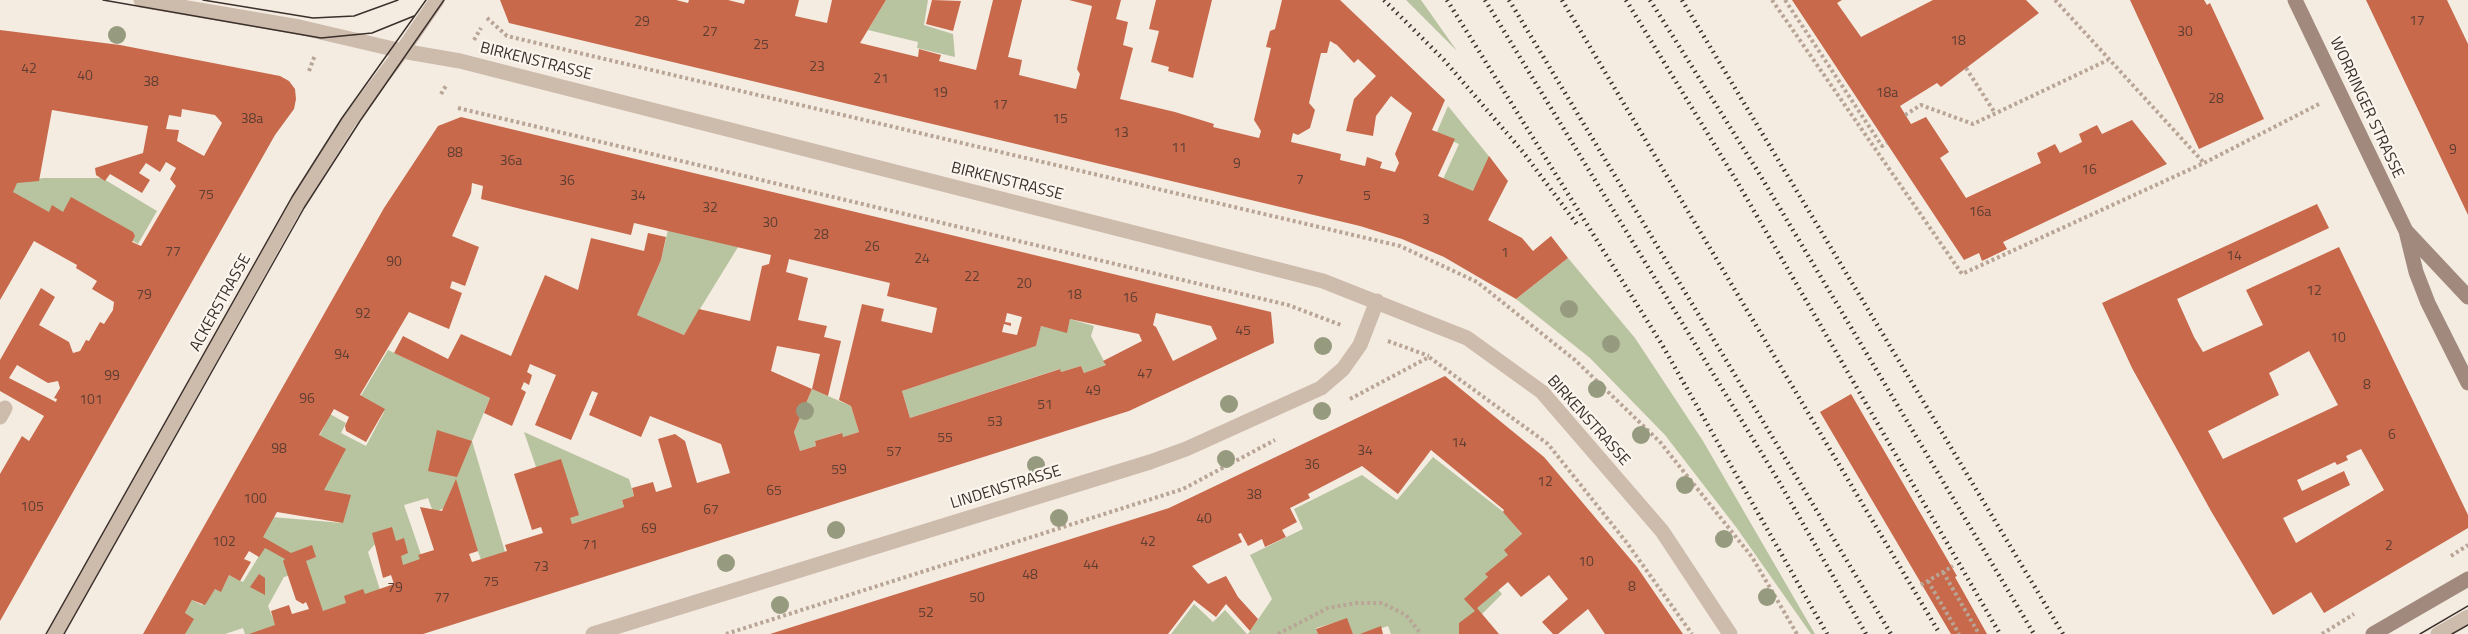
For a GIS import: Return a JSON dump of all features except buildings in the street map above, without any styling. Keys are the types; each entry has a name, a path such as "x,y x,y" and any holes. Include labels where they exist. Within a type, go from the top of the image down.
{"main road":[{"name":"WORRINGER STRASSE","path":"2295,0 2406,231 2416,272 2428,303 2468,383"},
{"name":"WORRINGER STRASSE","path":"2406,231 2467,296"},
{"path":"2373,634 2468,579"}],"street":[{"name":"BIRKENSTRASSE","path":"141,0 209,6 402,51 460,61 1323,281 1377,301 1467,338 1542,392 1662,531 1730,634"},
{"name":"ACKERSTRASSE","path":"55,634 290,215 348,123 437,0"},
{"name":"LINDENSTRASSE","path":"594,634 1177,453 1321,388 1343,369 1360,345 1377,301"},
{"path":"2438,634 2468,617"}],"path":[{"path":"1772,0 1962,274 2204,163 2268,128 2340,94"},
{"path":"1785,0 1882,146 1887,143"},
{"path":"2055,0 2204,163"},
{"path":"1905,115 1921,105 1973,124 2108,60"},
{"path":"1832,70 1836,67"},
{"path":"1966,68 1995,113"},
{"path":"458,108 1288,305 1429,357 1548,444 1627,543 1692,634"},
{"path":"1347,401 1429,357"},
{"path":"726,634 1184,489 1276,439"},
{"path":"1921,585 1953,566"},
{"path":"1943,572 1979,634"},
{"path":"1928,581 1959,634"},
{"path":"1278,634 1328,608 1356,603 1382,603 1406,615 1421,634"}],"green space":[{"path":"886,0 928,0 924,25 953,34 955,57 917,48 918,42 868,30"},
{"path":"1406,0 1421,0 1457,51"},
{"path":"1448,106 1492,160 1475,199 1440,186 1459,144 1436,134"},
{"path":"44,178 102,178 157,211 138,244 84,213 71,235 0,184"},
{"path":"668,230 738,247 684,335 637,315 661,260"},
{"path":"1568,258 1635,338 1703,441 1815,634 1811,634 1736,527 1665,435 1590,358 1516,299"},
{"path":"1070,319 1094,326 1091,336 1106,365 1084,373 1081,366 1061,372 1059,369 910,418 902,391 1036,346 1041,326 1067,332"},
{"path":"388,350 490,398 472,441 505,552 481,560 461,503 433,512 428,498 404,505 429,578 403,587 384,534 368,552 381,593 316,615 303,572 284,577 268,606 277,628 258,634 245,634 243,628 225,634 174,634 192,600 202,605 215,589 221,591 229,575 243,582 264,548 257,544 272,517 342,523 345,496 293,491 330,414 346,423 341,433 366,446 384,412 359,399"},
{"path":"812,389 851,406 859,432 843,437 841,433 815,441 816,446 800,451 794,432"},
{"path":"524,432 629,479 634,496 622,500 624,507 572,524 536,467"},
{"path":"1433,457 1506,514 1526,540 1486,575 1502,594 1481,615 1460,634 1391,634 1388,626 1364,634 1353,634 1347,619 1316,628 1318,634 1248,634 1272,599 1250,555 1303,529 1294,509 1362,475 1397,500"},
{"path":"1194,604 1213,622 1225,610 1247,634 1171,634"}],"tram line":[{"path":"103,0 321,38 372,33 414,16"},
{"path":"203,0 313,18 354,16 398,0"},
{"path":"46,634 292,197 342,118 426,0"},
{"path":"64,634 304,208 360,121 444,0"},
{"path":"2420,634 2468,606"},
{"path":"2452,634 2468,625"}],"railway":[{"path":"1384,0 1444,60 1523,152 1579,227"},
{"path":"1447,0 1661,343 1827,634"},
{"path":"1485,0 1778,480 1866,634"},
{"path":"1509,0 1891,634"},
{"path":"1562,0 1940,634"},
{"path":"1626,0 1736,180 2000,634"},
{"path":"1650,0 1757,170 2034,634"},
{"path":"1682,0 2063,634"}]}
